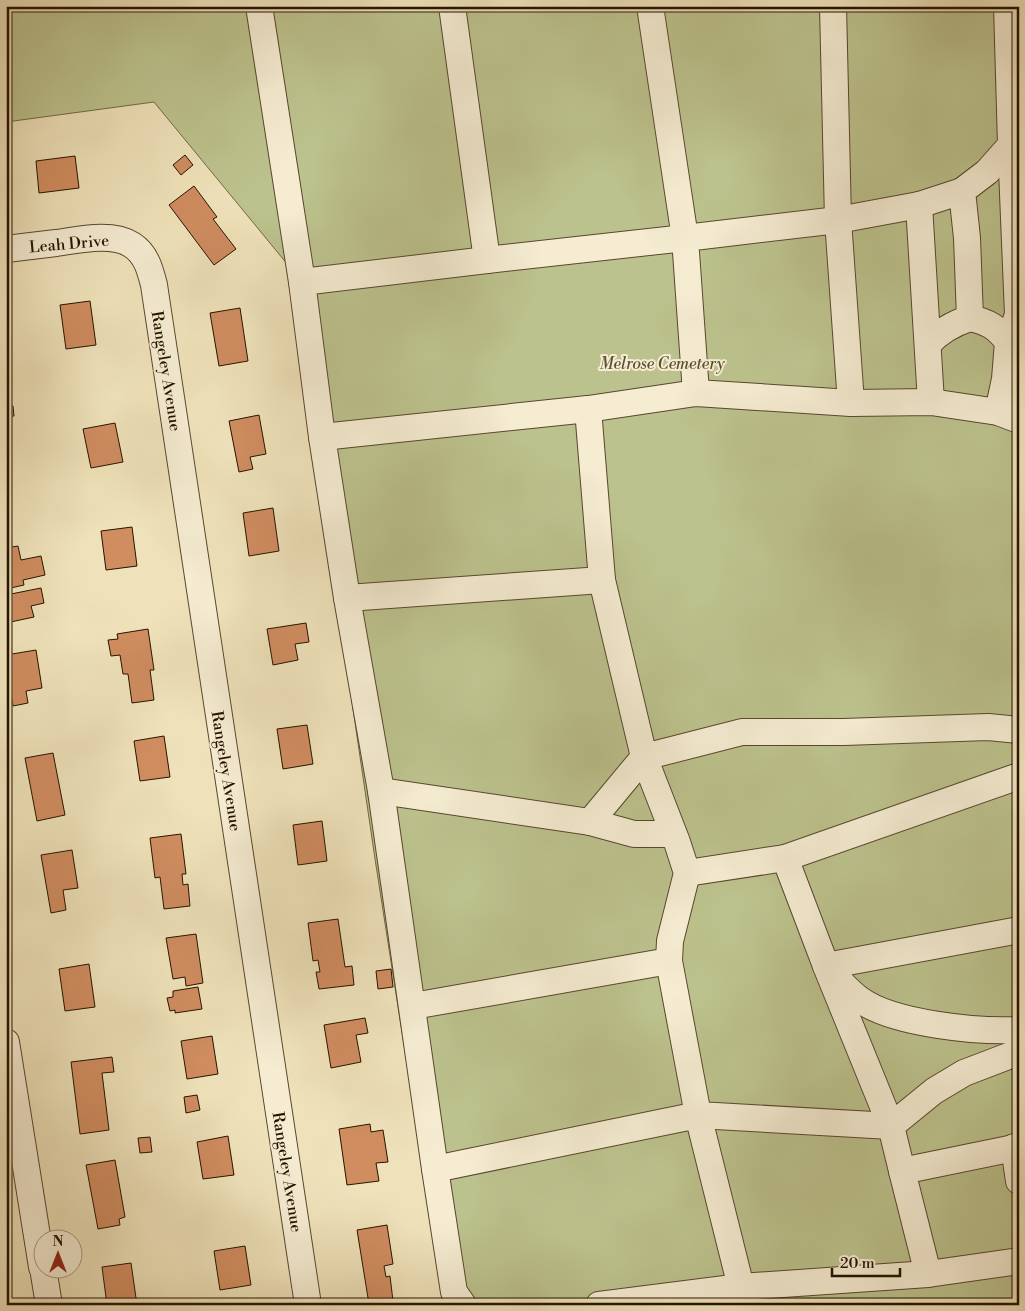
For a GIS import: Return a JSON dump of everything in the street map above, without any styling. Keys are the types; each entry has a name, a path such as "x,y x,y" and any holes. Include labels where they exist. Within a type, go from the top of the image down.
{"street":[{"path":"260,6 302,282 322,437 380,791 454,1292 463,1305"},
{"path":"452,6 487,260"},
{"path":"650,6 684,238 696,393"},
{"path":"833,6 838,220 851,403"},
{"path":"322,437 588,409 696,393 851,403 931,402 1009,416 1005,379 1008,342 1018,315 1015,143 1007,6"},
{"path":"302,282 838,220 919,205 962,191 987,172 1015,143"},
{"path":"962,191 967,238 970,318"},
{"path":"919,205 931,402"},
{"name":"Leah Drive","path":"6,249 100,238 118,239 131,245"},
{"name":"Rangeley Avenue","path":"131,245 142,253 150,267 154,285 308,1305"},
{"path":"928,344 956,323 970,318 982,320 992,325 1008,342"},
{"path":"588,409 602,580 644,757 687,873 670,941 668,961 698,1115 741,1287"},
{"path":"347,598 602,580"},
{"path":"590,822 644,757 742,732 844,732 988,727 1019,730"},
{"path":"687,873 785,858 1019,776"},
{"path":"380,791 590,822 634,834 673,834"},
{"path":"785,858 826,966 891,1126 928,1274"},
{"path":"826,966 1019,930"},
{"path":"413,1006 668,961"},
{"path":"826,966 859,999 887,1014 924,1022 962,1027 1000,1031 1019,1030"},
{"path":"6,1042 36,1228"},
{"path":"435,1169 698,1115 891,1126 934,1091 964,1073 1019,1052"},
{"path":"902,1171 1017,1147 1019,1181"},
{"path":"599,1305 741,1287 928,1274 1019,1261"},
{"path":"44,1278 48,1305"}],"green space":[{"name":"Melrose Cemetery","path":"6,6 1019,6 1019,1305 446,1305 375,859 288,265 154,102 6,122"}],"building":[{"path":"185,155 193,165 181,175 173,165"},
{"path":"75,156 79,188 39,193 36,161"},
{"path":"194,186 217,217 213,219 236,249 214,265 169,205"},
{"path":"90,301 96,345 66,349 60,305"},
{"path":"240,308 248,361 219,366 210,313"},
{"path":"6,406 13,406 14,416 6,417"},
{"path":"259,415 266,454 250,457 253,469 239,472 229,421"},
{"path":"115,423 123,462 91,468 83,429"},
{"path":"273,508 279,551 249,556 243,513"},
{"path":"132,527 137,566 106,570 101,531"},
{"path":"18,546 21,560 41,556 45,575 23,580 24,585 6,589 6,548"},
{"path":"41,588 44,603 31,606 34,617 6,623 6,595"},
{"path":"306,623 309,642 295,644 298,660 273,665 267,629"},
{"path":"148,629 154,670 150,670 154,700 132,703 128,674 123,674 120,655 111,656 108,640 118,639 117,634"},
{"path":"36,650 42,688 26,691 28,703 13,706 6,655"},
{"path":"307,725 313,764 283,769 277,729"},
{"path":"164,736 170,777 140,781 134,741"},
{"path":"53,753 65,815 37,821 25,758"},
{"path":"322,821 327,861 298,865 293,825"},
{"path":"181,834 186,874 182,874 183,885 188,884 190,906 164,909 160,877 155,878 150,838"},
{"path":"72,850 78,888 63,890 66,910 51,913 41,855"},
{"path":"338,919 345,967 352,966 354,985 319,989 316,972 320,972 318,960 313,961 308,923"},
{"path":"196,934 203,983 186,986 185,977 173,979 166,938"},
{"path":"89,964 95,1007 65,1011 59,969"},
{"path":"391,969 393,987 378,989 376,971"},
{"path":"198,987 202,1009 175,1013 175,1010 170,1011 167,998 173,997 173,991"},
{"path":"365,1018 368,1033 356,1035 361,1062 331,1068 324,1025"},
{"path":"212,1036 218,1074 187,1079 181,1041"},
{"path":"112,1057 114,1072 102,1073 109,1130 80,1134 71,1062"},
{"path":"197,1095 200,1110 186,1113 184,1097"},
{"path":"370,1124 371,1132 383,1130 388,1162 376,1163 379,1181 347,1185 339,1129"},
{"path":"228,1136 234,1175 203,1179 197,1142"},
{"path":"150,1137 152,1152 140,1153 138,1138"},
{"path":"115,1160 125,1217 119,1219 120,1225 98,1229 86,1165"},
{"path":"387,1225 393,1264 384,1266 386,1277 390,1276 393,1301 369,1304 357,1230"},
{"path":"245,1246 251,1285 220,1290 214,1251"},
{"path":"131,1263 137,1305 107,1305 102,1267"}]}
